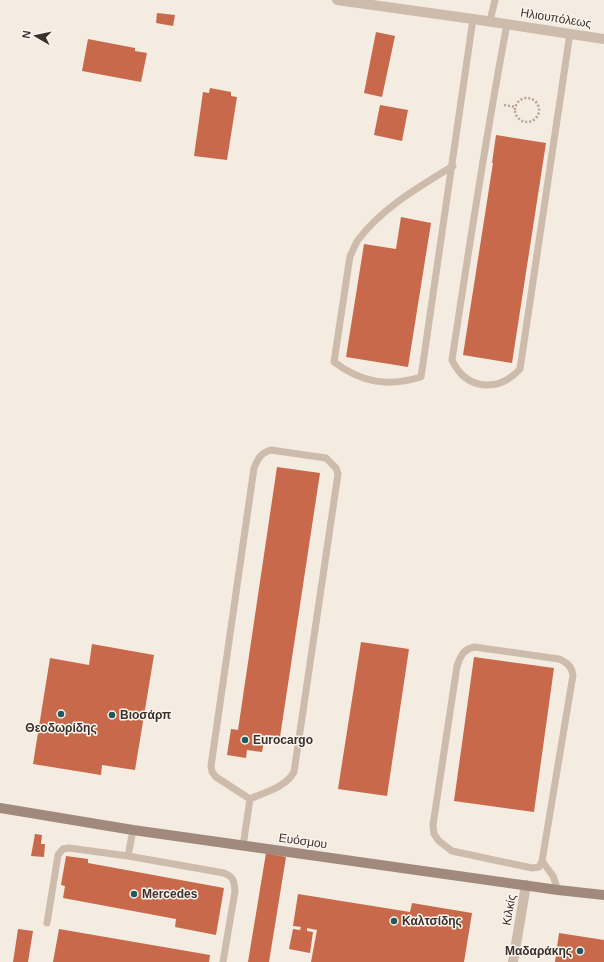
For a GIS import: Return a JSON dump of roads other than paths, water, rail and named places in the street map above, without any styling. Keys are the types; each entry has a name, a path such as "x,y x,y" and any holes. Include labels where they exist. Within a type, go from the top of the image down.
{"main road":[{"name":"Ευόσμου","path":"0,808 242,846 558,890 604,895"}],"street":[{"name":"Ηλιουπόλεως","path":"337,0 473,18 604,39"},
{"name":"Κιλκίς","path":"513,962 526,885"}],"lane":[{"path":"490,21 495,0"},
{"path":"452,166 398,202 375,221 358,241 350,256 334,362 354,375 375,382 387,383 410,381 421,377 452,166 473,18"},
{"path":"507,24 476,197 452,360 461,374 467,379 482,385 490,385 507,381 520,369 570,33"},
{"path":"271,450 326,458 336,468 338,474 294,772 286,783 250,799 216,777 210,766 254,468 258,459 263,453 271,450"},
{"path":"542,861 539,867 532,868 452,851 439,842 434,834 433,825 457,666 466,649 474,647 559,659 567,662 571,666 573,676 542,861 553,876 558,890"},
{"path":"242,846 250,799"},
{"path":"128,856 133,830"},
{"path":"47,923 58,855 60,851 64,849 70,848 128,856 224,874 230,876 234,882 235,891 223,962"}],"place":[{"name":"Θεοδωρίδης","path":"61,714"},
{"name":"Βιοσάρπ","path":"112,715"},
{"name":"Eurocargo","path":"245,740"},
{"name":"Mercedes","path":"134,894"},
{"name":"Καλτσίδης","path":"394,921"},
{"name":"Μαδαράκης","path":"580,951"}]}
